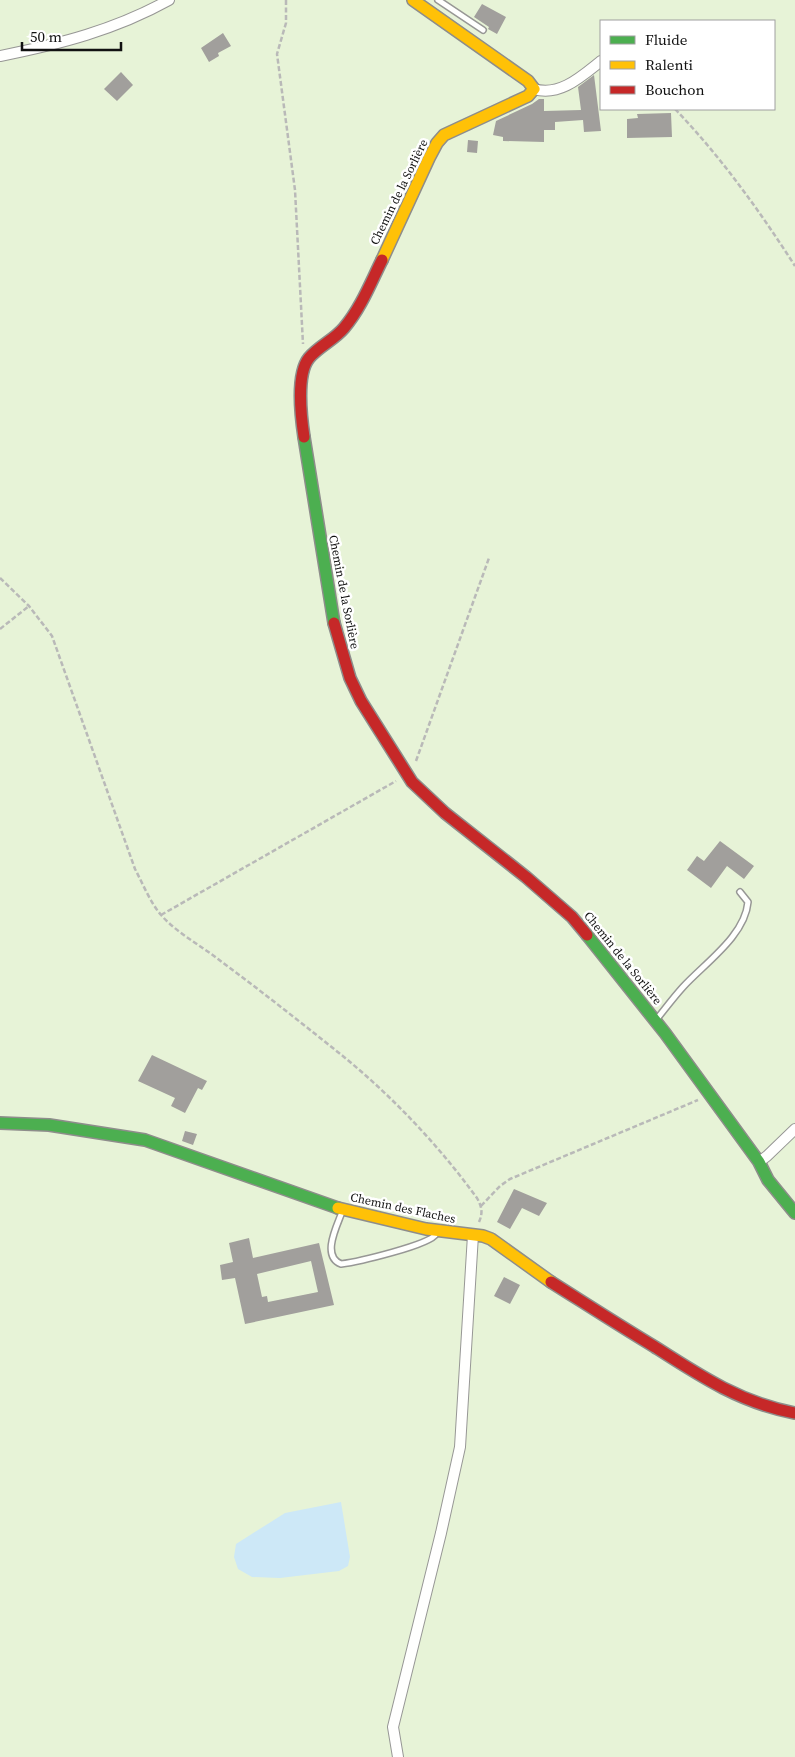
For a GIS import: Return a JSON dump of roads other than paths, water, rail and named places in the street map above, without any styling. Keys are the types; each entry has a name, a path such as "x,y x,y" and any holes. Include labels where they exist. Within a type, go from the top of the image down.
{"street":[{"path":"0,56 77,39 138,16 169,0"},
{"path":"419,1 528,81 534,89 544,91 566,87 600,62"},
{"name":"Chemin de la Sorlière","path":"534,89 528,96 444,135 437,143 386,251 353,315 336,336 310,357 304,366 300,380 303,428 334,626 357,694 406,774 445,814 526,877 572,917 603,952 656,1021 759,1162 768,1180 795,1214"},
{"name":"Chemin des Flaches","path":"0,1123 49,1125 144,1140 343,1210 399,1224 491,1238 549,1281 710,1382 774,1409 795,1412"},
{"path":"759,1162 795,1129"},
{"path":"398,1757 393,1727 441,1533 460,1447 474,1235"}],"lane":[{"path":"438,0 483,30"},
{"path":"656,1021 683,987 722,948 740,925 747,913 748,902 740,892"},
{"path":"343,1210 332,1244 332,1255 341,1264 414,1246 432,1239 437,1231"}],"water":[{"path":"341,1502 350,1557 348,1566 339,1571 280,1578 252,1577 238,1569 234,1557 236,1544 285,1513"}]}
